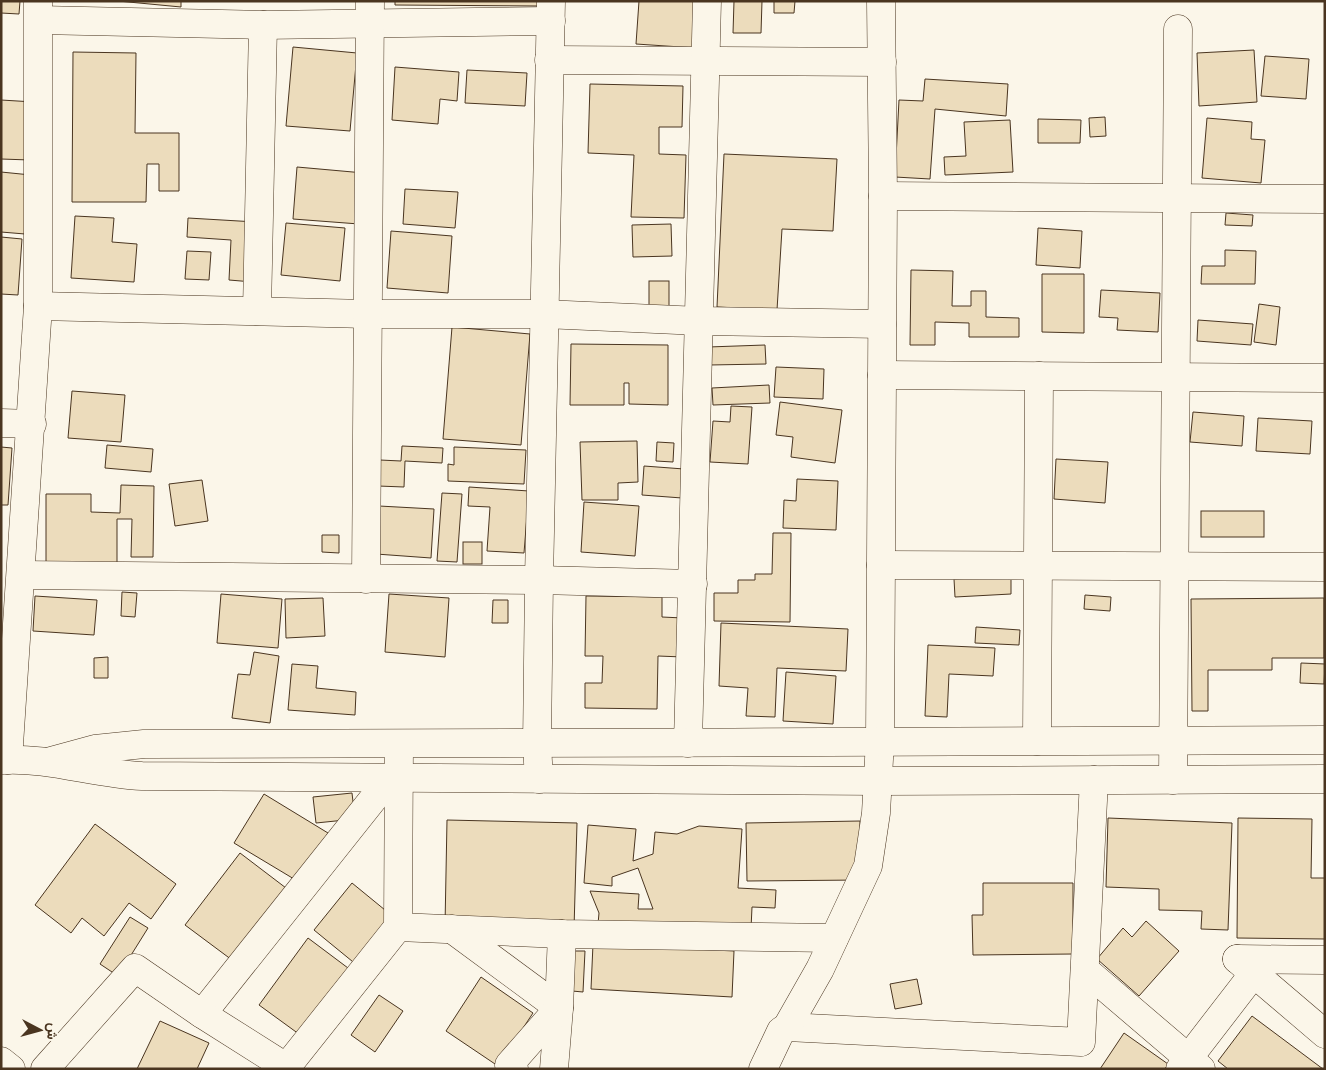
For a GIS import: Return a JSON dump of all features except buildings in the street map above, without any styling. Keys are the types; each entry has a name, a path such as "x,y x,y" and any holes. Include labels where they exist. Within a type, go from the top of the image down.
{"street":[{"path":"688,743 707,1"},
{"path":"788,1027 834,938 868,866 876,812 880,741 883,196 881,1"},
{"path":"539,779 537,745 539,580 551,11 370,13 263,25 39,11 38,306 21,575 4,760 48,761 118,775 395,778 539,779 878,781 1325,779"},
{"path":"366,579 370,13"},
{"path":"257,312 263,25"},
{"path":"1173,780 1178,28"},
{"path":"549,60 882,62"},
{"path":"883,196 1325,199"},
{"path":"38,306 368,314 544,314 700,321 882,324"},
{"path":"882,375 1325,378"},
{"path":"1037,741 1039,376"},
{"path":"1,423 32,424"},
{"path":"881,565 1325,567"},
{"path":"21,575 539,580 693,584"},
{"path":"48,761 71,754 119,745 537,745 880,741 1325,740"},
{"path":"45,1069 135,968 202,1014 287,1068 398,927 395,778 400,744"},
{"path":"202,1014 395,778"},
{"path":"763,1069 781,1031 788,1027 1081,1042 1094,780"},
{"path":"398,927 562,934 834,938"},
{"path":"452,929 559,1008"},
{"path":"554,1069 562,934"},
{"path":"1325,960 1237,959 1325,1034"},
{"path":"1084,970 1190,1065 1254,973"},
{"path":"514,1069 509,1065 559,1008"},
{"path":"1,1061 11,1069"}]}
